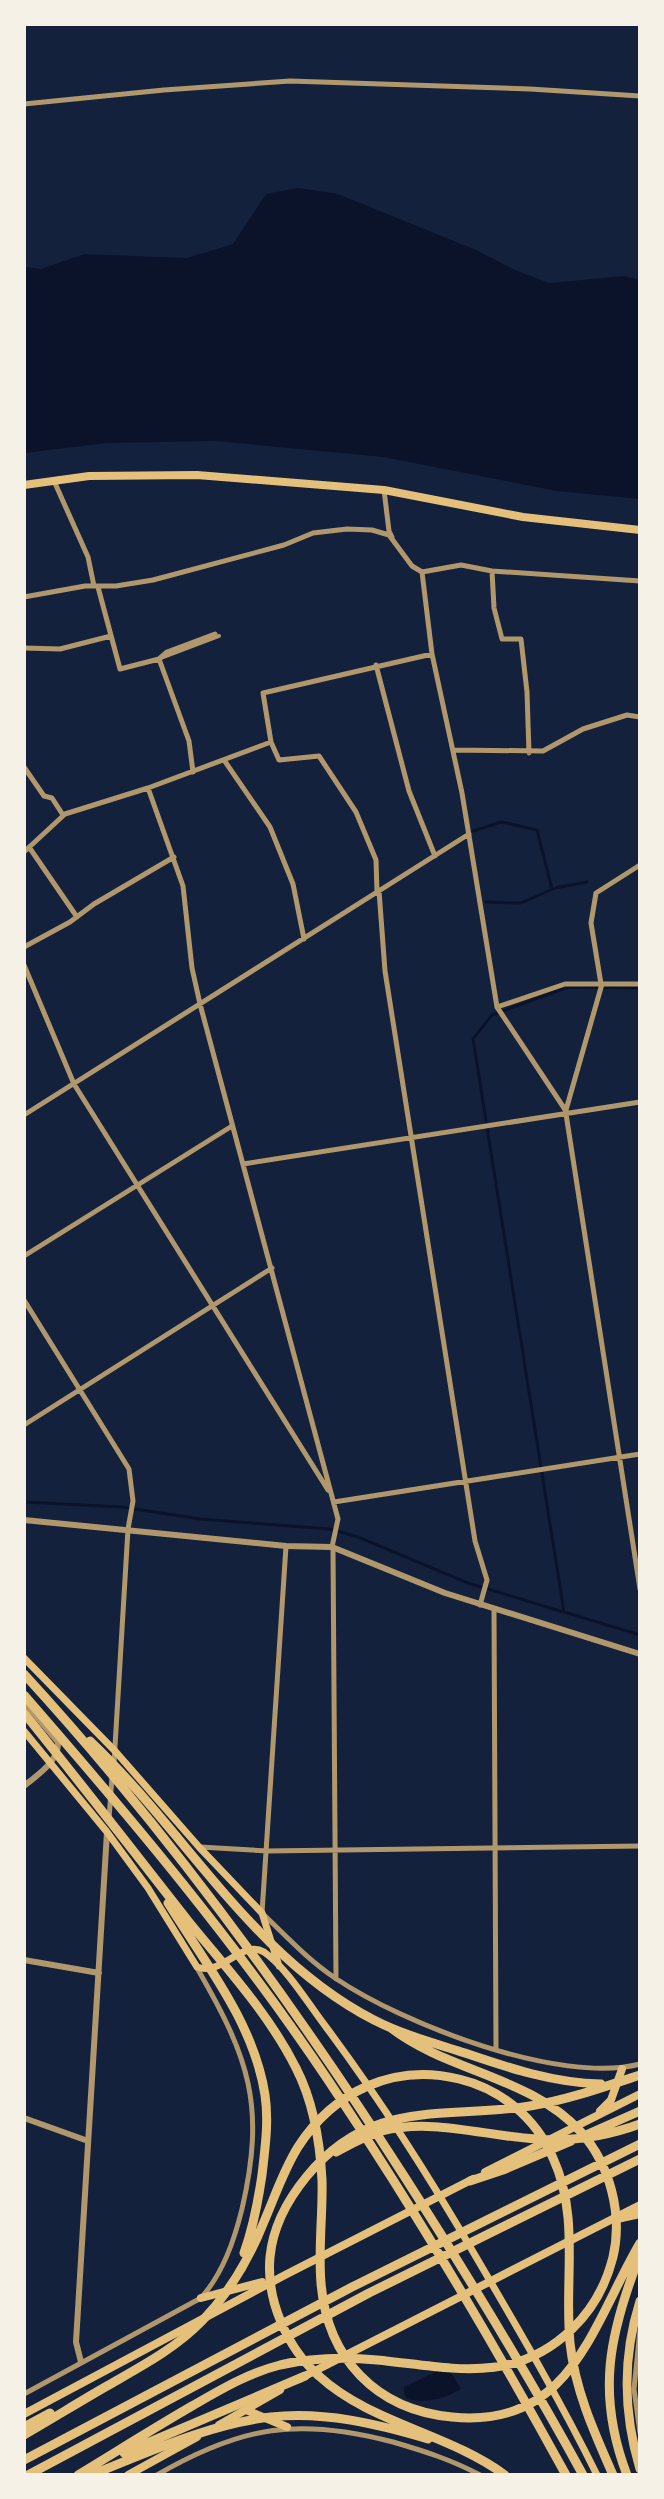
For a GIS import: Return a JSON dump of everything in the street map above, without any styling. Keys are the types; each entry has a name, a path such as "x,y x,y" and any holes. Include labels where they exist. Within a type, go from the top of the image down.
{"highway":[{"path":"24,1674 194,1875 338,2072 511,2346 583,2475"},
{"path":"24,1695 184,1885 328,2079 498,2352 566,2475"},
{"path":"55,1708 133,1786 262,1935 338,1997 409,2042 527,2092 564,2116 589,2142 609,2180 616,2223 610,2268 591,2308 575,2327 530,2358 501,2367 457,2370 377,2360 341,2359 305,2361 265,2369 225,2387 76,2475"},
{"path":"24,1713 260,2009 287,2050 312,2106 319,2145 322,2194 320,2266 325,2311 342,2352 370,2385 404,2406 447,2416 490,2416 534,2401 560,2382 586,2349 640,2243"},
{"path":"142,1862 231,2004 250,2044 263,2085 267,2128 261,2183 246,2247 229,2286"},
{"path":"391,2028 532,2074 580,2083 640,2083"},
{"path":"24,2435 149,2362 200,2323 229,2286 253,2247 299,2147 322,2117 347,2095 385,2079 428,2074 464,2080 496,2093 537,2129 547,2144 561,2176 570,2227 569,2322 572,2356 583,2402 613,2475"},
{"path":"505,2475 480,2458 345,2395 308,2367 291,2342 272,2293 271,2252 278,2224 292,2196 323,2159 335,2146 357,2132 398,2118 558,2101 640,2075"},
{"path":"470,2181 640,2111"},
{"path":"323,2159 370,2135 407,2128 450,2128 554,2140 592,2136 640,2124"},
{"path":"24,2460 422,2251 640,2144"},
{"path":"28,2475 369,2293 640,2159"},
{"path":"627,2475 611,2422 609,2362 618,2317 640,2255"},
{"path":"640,2301 628,2347 626,2383 629,2425 640,2469"},
{"path":"24,2427 149,2362"},
{"path":"76,2475 196,2420 305,2376"},
{"path":"91,2475 210,2430 274,2417 320,2416 366,2423 427,2438 480,2458"}],"main road":[{"path":"24,485 129,475 197,475 384,490 523,517 640,530"},
{"path":"24,1658 115,1751 262,1913 280,1968"},
{"path":"24,1731 107,1832 148,1888 197,1967 205,1970 215,1968 253,1949 262,1951 280,1968 341,2048 425,2170 527,2342 595,2472"},
{"path":"587,2121 611,2100 622,2069"},
{"path":"24,2414 285,2275 640,2094"},
{"path":"128,2475 305,2376 640,2205"},
{"path":"606,2221 640,2214"},
{"path":"201,2298 240,2290 285,2275"},
{"path":"246,2410 287,2427"}],"street":[{"path":"24,104 290,81 640,96"},
{"path":"54,480 88,557 120,669 159,659 167,652 217,635"},
{"path":"384,490 392,537 412,566 422,572 461,565 492,571 640,581"},
{"path":"24,597 153,580 284,545 319,532 372,530 392,537"},
{"path":"492,571 494,608 502,639 521,639 529,753"},
{"path":"422,572 432,654 454,750 497,1007 565,1113 640,1589"},
{"path":"24,648 60,649 111,636"},
{"path":"432,654 263,693 271,742 279,760 319,756 356,812 376,860 385,971 465,1482 475,1541 487,1580 480,1605"},
{"path":"159,659 189,741 193,772"},
{"path":"376,665 409,791 435,856"},
{"path":"454,750 543,751 583,729 627,715 640,717"},
{"path":"77,917 26,850 63,815 148,788 271,742"},
{"path":"224,760 270,827 293,884 304,939"},
{"path":"24,767 44,796 52,798 63,815"},
{"path":"148,788 183,886 192,968 200,1004 338,1523 333,1548 336,1980"},
{"path":"24,1115 469,834"},
{"path":"24,947 174,857"},
{"path":"565,1113 602,984 591,923 596,893 640,865"},
{"path":"24,965 74,1084 333,1500"},
{"path":"497,1007 565,984 640,984"},
{"path":"243,1164 640,1102"},
{"path":"24,1256 232,1126"},
{"path":"24,1425 272,1268"},
{"path":"24,1300 128,1463 133,1504 128,1529 88,2141 76,2342 81,2362"},
{"path":"333,1500 640,1454"},
{"path":"24,1520 333,1548 480,1605 640,1654"},
{"path":"286,1546 262,1913 308,1958 336,1980 421,2022 538,2062 584,2069 622,2069 640,2064"},
{"path":"494,1609 496,2050"},
{"path":"24,1701 58,1742 58,1749 50,1763 24,1786"},
{"path":"199,1847 267,1851 640,1846"},
{"path":"24,1960 99,1973"},
{"path":"24,2394 201,2298 220,2270 236,2233 255,2132 249,2083 224,2014 197,1967"},
{"path":"24,2118 88,2141"},
{"path":"640,2330 634,2372 635,2408 640,2433"},
{"path":"157,2475 243,2435 287,2427 329,2429 386,2440 457,2462 480,2475"}],"water":[{"path":"298,188 338,194 549,283 624,276 640,280 640,499 557,491 383,457 216,441 107,443 24,453 24,267 41,269 84,254 187,258 233,244 266,194"},
{"path":"439,2370 450,2371 461,2389 435,2400 407,2399 404,2387"}],"waterway":[{"path":"473,831 502,822 537,830 552,889"},
{"path":"486,902 521,903 555,888 587,882"},
{"path":"564,1612 473,1039 492,1015 568,987 640,988"},
{"path":"24,1502 122,1507 200,1519 330,1529 358,1537 468,1583 640,1635"}]}
